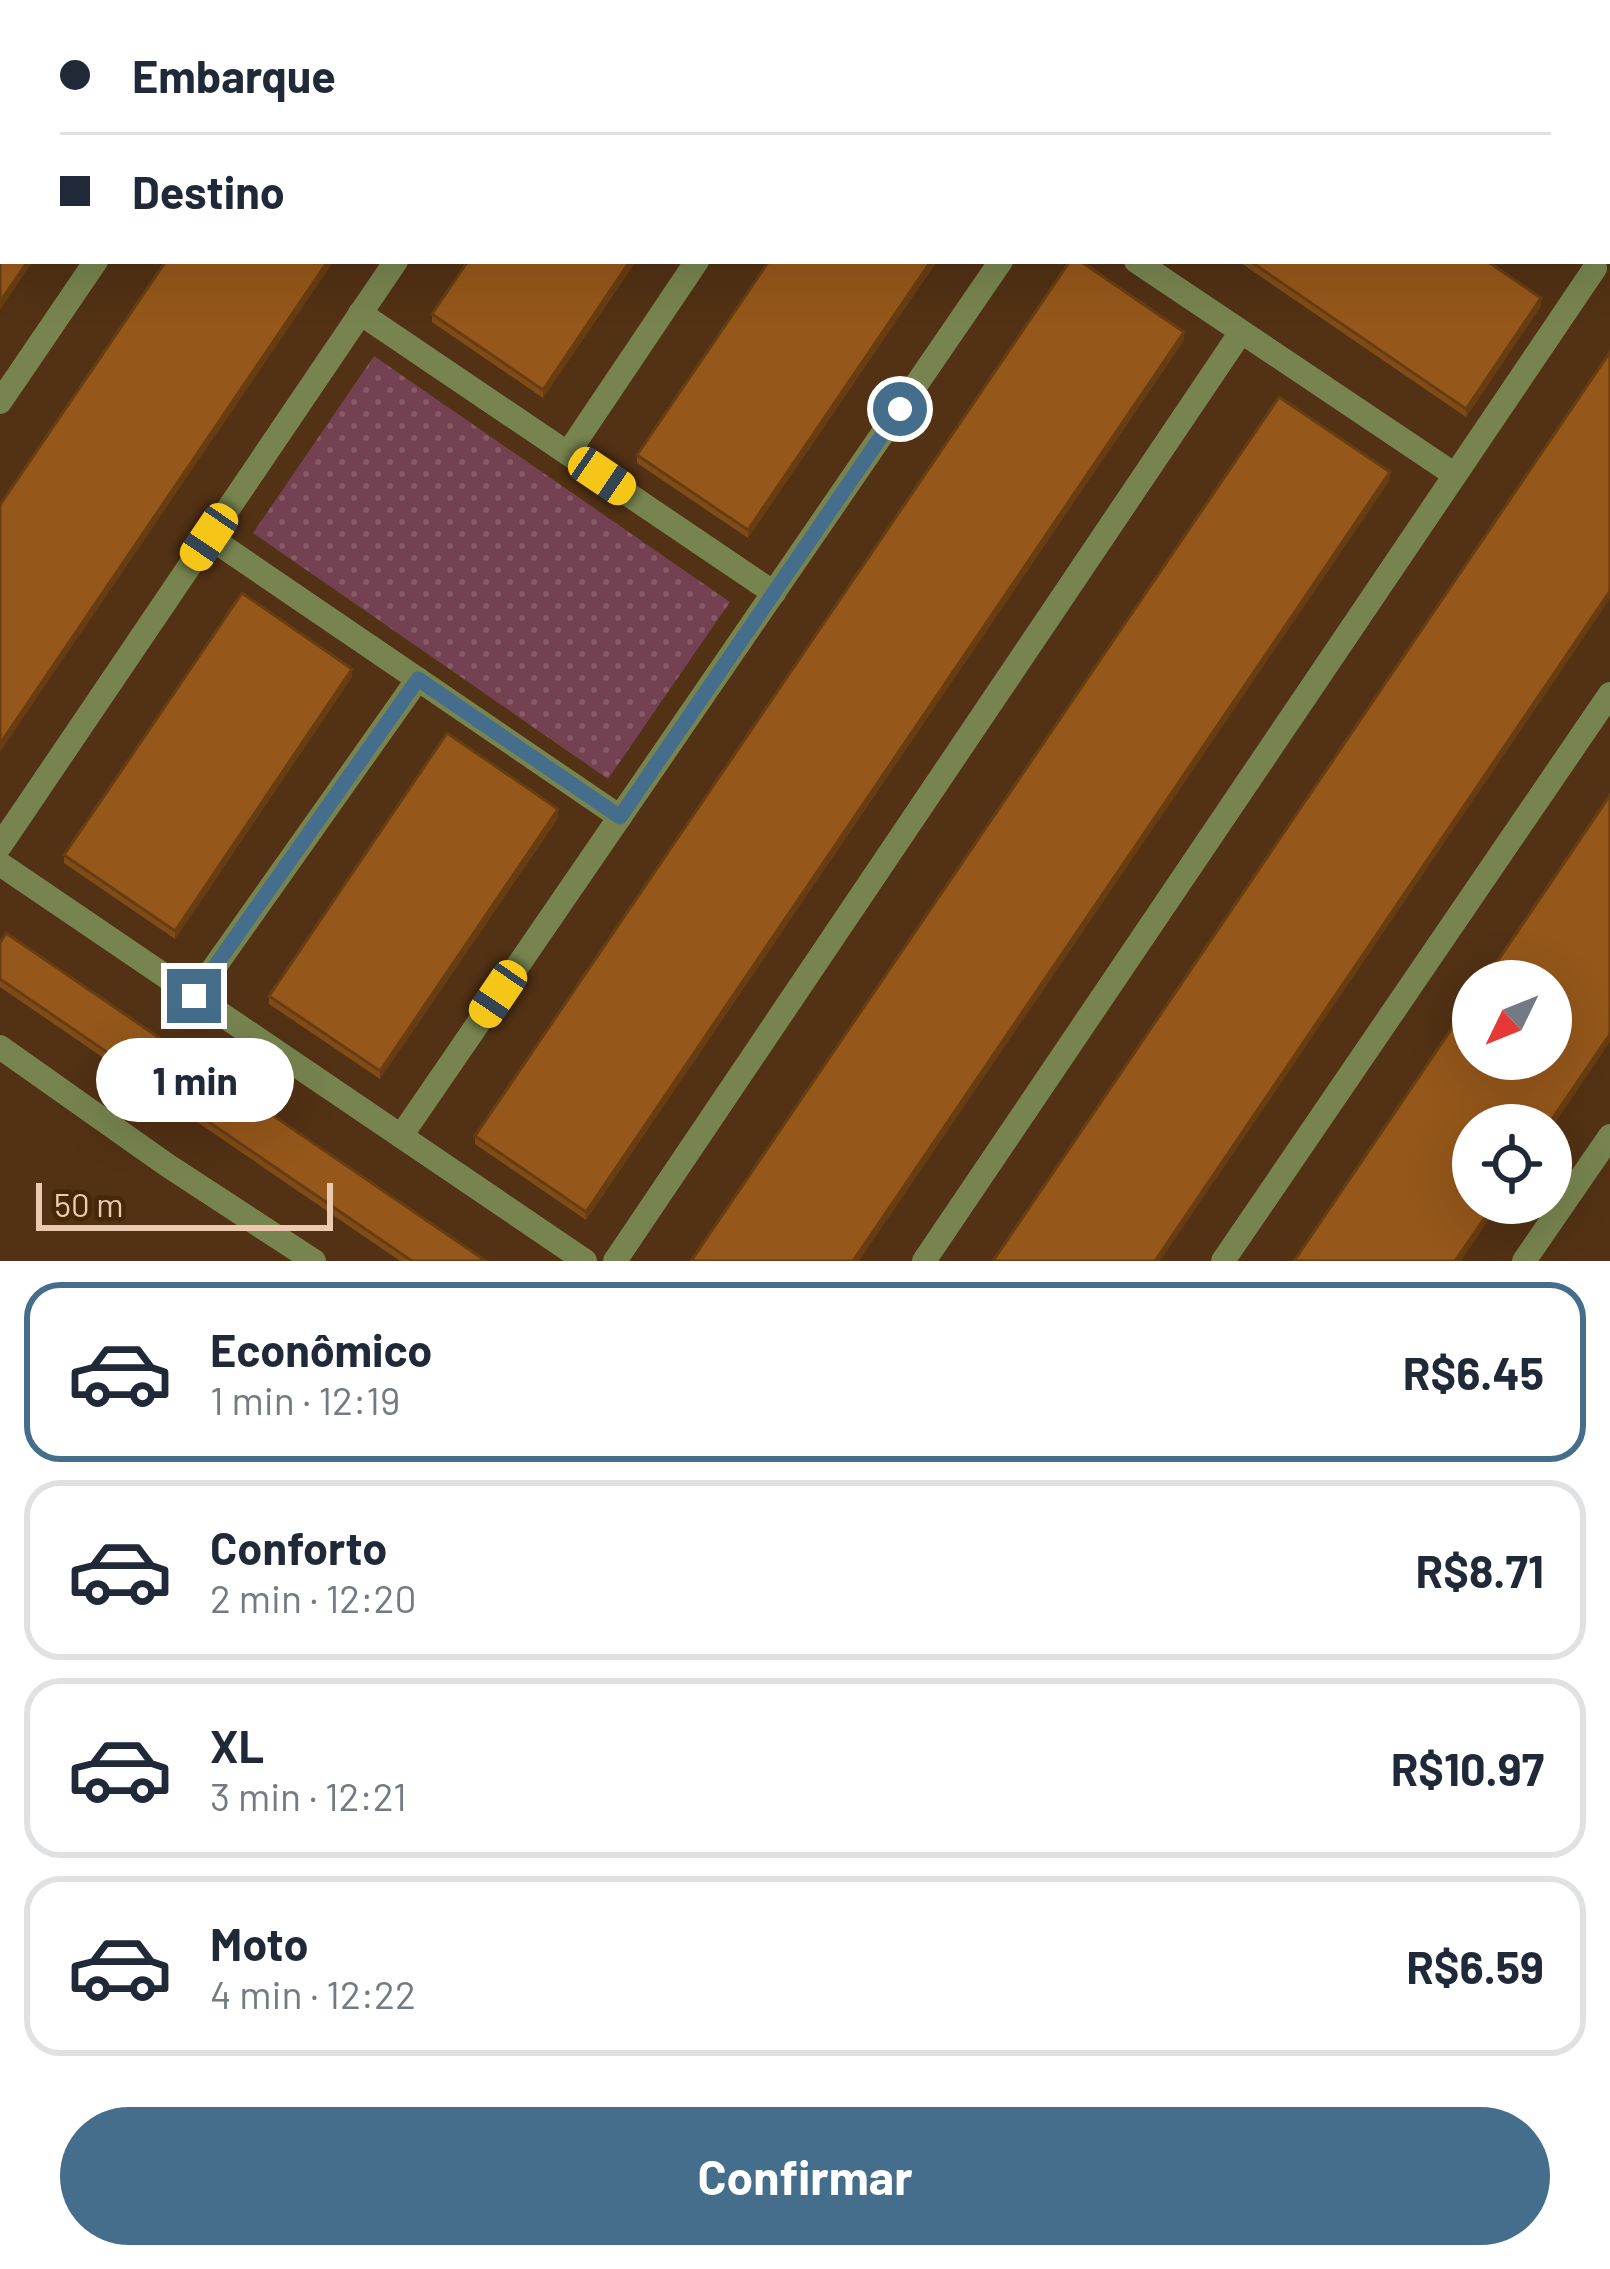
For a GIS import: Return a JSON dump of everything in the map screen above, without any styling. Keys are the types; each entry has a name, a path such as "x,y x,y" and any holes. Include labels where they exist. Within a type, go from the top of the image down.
{"street":[{"path":"0,402 93,264"},
{"path":"0,846 394,264"},
{"path":"568,453 695,264"},
{"path":"401,1136 999,264"},
{"path":"1140,264 1455,475"},
{"path":"924,1261 1596,269"},
{"path":"360,313 774,593"},
{"path":"615,1261 1241,332"},
{"path":"209,537 620,817"},
{"path":"194,996 418,679"},
{"path":"1223,1261 1610,694"},
{"path":"0,864 585,1261"},
{"path":"0,1047 314,1261"},
{"path":"1524,1261 1610,1136"}],"shaded area":[{"path":"374,356 730,602 608,779 253,533"}],"building":[{"path":"0,264 26,264 0,302"},
{"path":"164,264 326,264 0,744 0,505"},
{"path":"466,264 628,264 543,390 432,314"},
{"path":"767,264 929,264 748,530 637,455"},
{"path":"1068,264 1084,264 1184,332 586,1212 475,1136"},
{"path":"1254,264 1491,264 1541,298 1466,409"},
{"path":"1610,352 1610,591 1155,1261 993,1261"},
{"path":"1279,397 1390,472 853,1261 691,1261"},
{"path":"242,593 352,669 175,931 64,855"},
{"path":"447,733 558,809 380,1071 269,996"},
{"path":"1610,795 1610,1034 1562,1104 1452,1104 1452,1224 1481,1224 1455,1261 1294,1261 1452,1028 1452,1080 1572,1080 1572,960 1498,960"},
{"path":"6,933 486,1261 412,1261 0,979 0,943"}],"route":[{"path":"194,996 418,679 620,817 900,409"}]}
